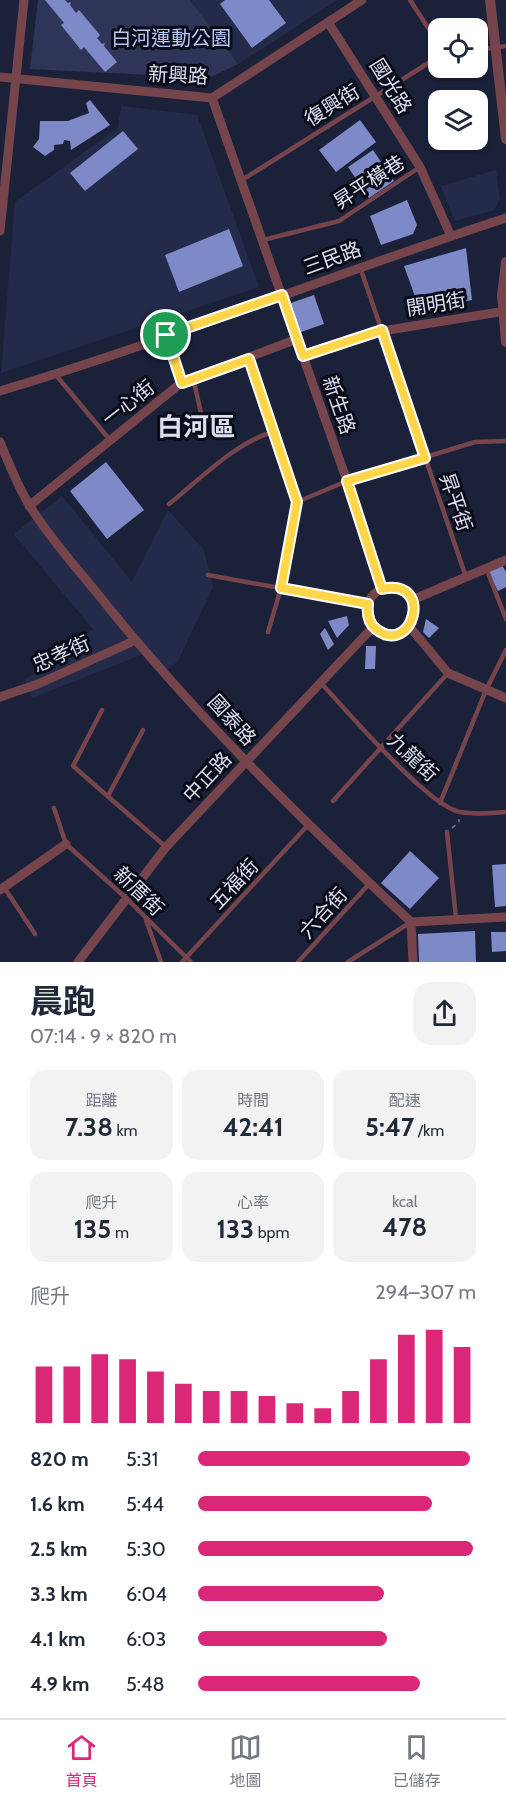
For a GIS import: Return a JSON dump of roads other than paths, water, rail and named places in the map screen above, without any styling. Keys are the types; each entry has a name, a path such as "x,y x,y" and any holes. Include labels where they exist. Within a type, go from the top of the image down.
{"street":[{"path":"0,231 14,78 24,0"},
{"name":"新興路","path":"0,77 212,98 362,0"},
{"path":"490,0 501,47 506,139"},
{"name":"國光路","path":"328,22 420,167 451,236"},
{"name":"新生路","path":"212,98 347,481 382,589"},
{"name":"三民路","path":"0,391 506,218"},
{"path":"506,262 502,282 506,342"},
{"name":"開明街","path":"303,356 382,330 504,312"},
{"name":"一心街","path":"29,506 182,383 297,339"},
{"name":"國泰路","path":"0,442 29,506 136,640 246,763 411,922"},
{"path":"412,600 506,560"},
{"path":"396,588 402,590 412,600 414,613 409,626 404,630 391,634 378,631 373,627 368,616 368,604 376,592 396,588"},
{"path":"409,626 448,673 506,698"},
{"name":"中正路","path":"78,962 166,847 373,627"},
{"name":"忠孝街","path":"0,697 38,684 136,640"},
{"path":"2,888 66,844"},
{"path":"413,962 411,922 506,917"}],"lane":[{"path":"410,0 428,28"},
{"name":"復興街","path":"242,180 428,63"},
{"name":"昇平橫巷","path":"263,240 339,221 420,167"},
{"name":"昇平街","path":"360,267 466,577"},
{"path":"166,335 182,383"},
{"path":"249,359 297,502 281,588 268,632"},
{"path":"55,374 110,440"},
{"path":"193,378 201,413"},
{"path":"169,504 226,458 261,435 274,432"},
{"path":"297,502 347,481 475,442 506,441"},
{"path":"486,568 506,619"},
{"path":"208,574 368,604"},
{"path":"440,803 486,690 506,650"},
{"path":"333,801 448,673"},
{"name":"九龍街","path":"320,682 380,747 440,803 458,812 506,812"},
{"path":"102,710 74,766 166,847"},
{"path":"108,796 143,730"},
{"path":"54,808 66,844"},
{"name":"五福街","path":"182,962 189,960 308,825"},
{"path":"447,832 456,918"},
{"name":"新厝街","path":"66,844 126,897 189,960"},
{"name":"六合街","path":"298,962 304,960 370,883"},
{"path":"2,888 35,934"},
{"path":"145,918 161,962"},
{"path":"348,962 411,922"}],"district":[{"name":"白河區","path":"196,427"}],"park label":[{"name":"白河運動公園","path":"171,38"}]}
